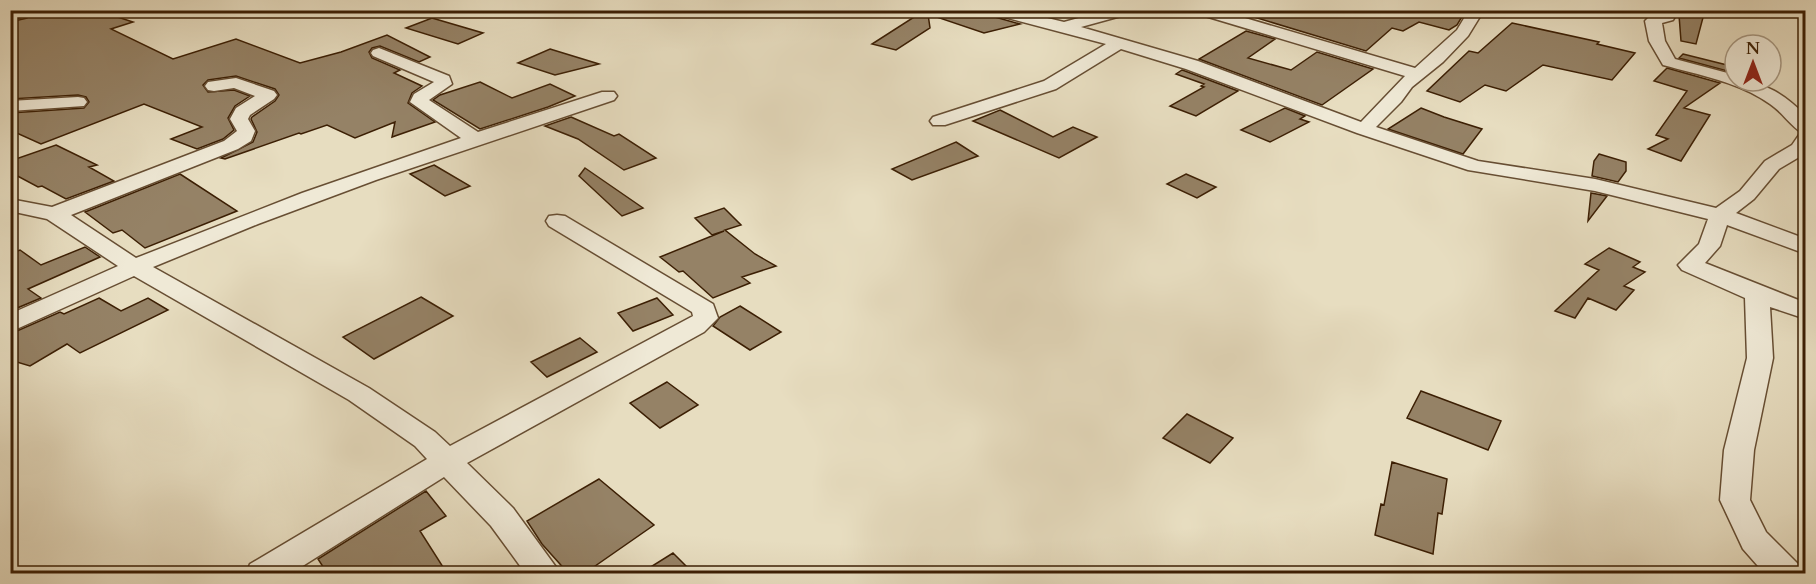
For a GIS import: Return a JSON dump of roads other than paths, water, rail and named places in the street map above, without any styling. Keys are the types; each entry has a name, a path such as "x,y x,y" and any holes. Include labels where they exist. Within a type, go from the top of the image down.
{"street":[{"path":"994,10 1064,27 1192,64 1364,129 1475,166 1595,186 1720,215 1806,247"},
{"path":"1064,27 1126,10"},
{"path":"1200,10 1417,74"},
{"path":"1364,129 1395,98 1406,83 1437,59 1463,33 1477,10"},
{"path":"1672,10 1668,17 1653,21 1657,41 1670,62 1723,76"},
{"path":"939,121 1050,85 1118,44"},
{"path":"380,53 443,80 443,84 420,98 419,102 476,139"},
{"path":"54,214 231,145 244,137 246,131 239,119 242,112 268,95 236,83 214,86"},
{"path":"1766,93 1777,98 1792,110 1806,128"},
{"path":"10,324 135,267 292,206 476,139 608,96"},
{"path":"10,106 78,102"},
{"path":"1806,137 1799,149 1772,165 1747,195 1720,215 1709,246 1690,265 1806,312"},
{"path":"10,205 54,214 135,267 359,394 425,439 502,517 545,573"},
{"path":"261,573 447,461 695,327 705,318 704,309 557,221"},
{"path":"1757,294 1760,358 1739,450 1736,500 1754,540 1786,573"}]}
